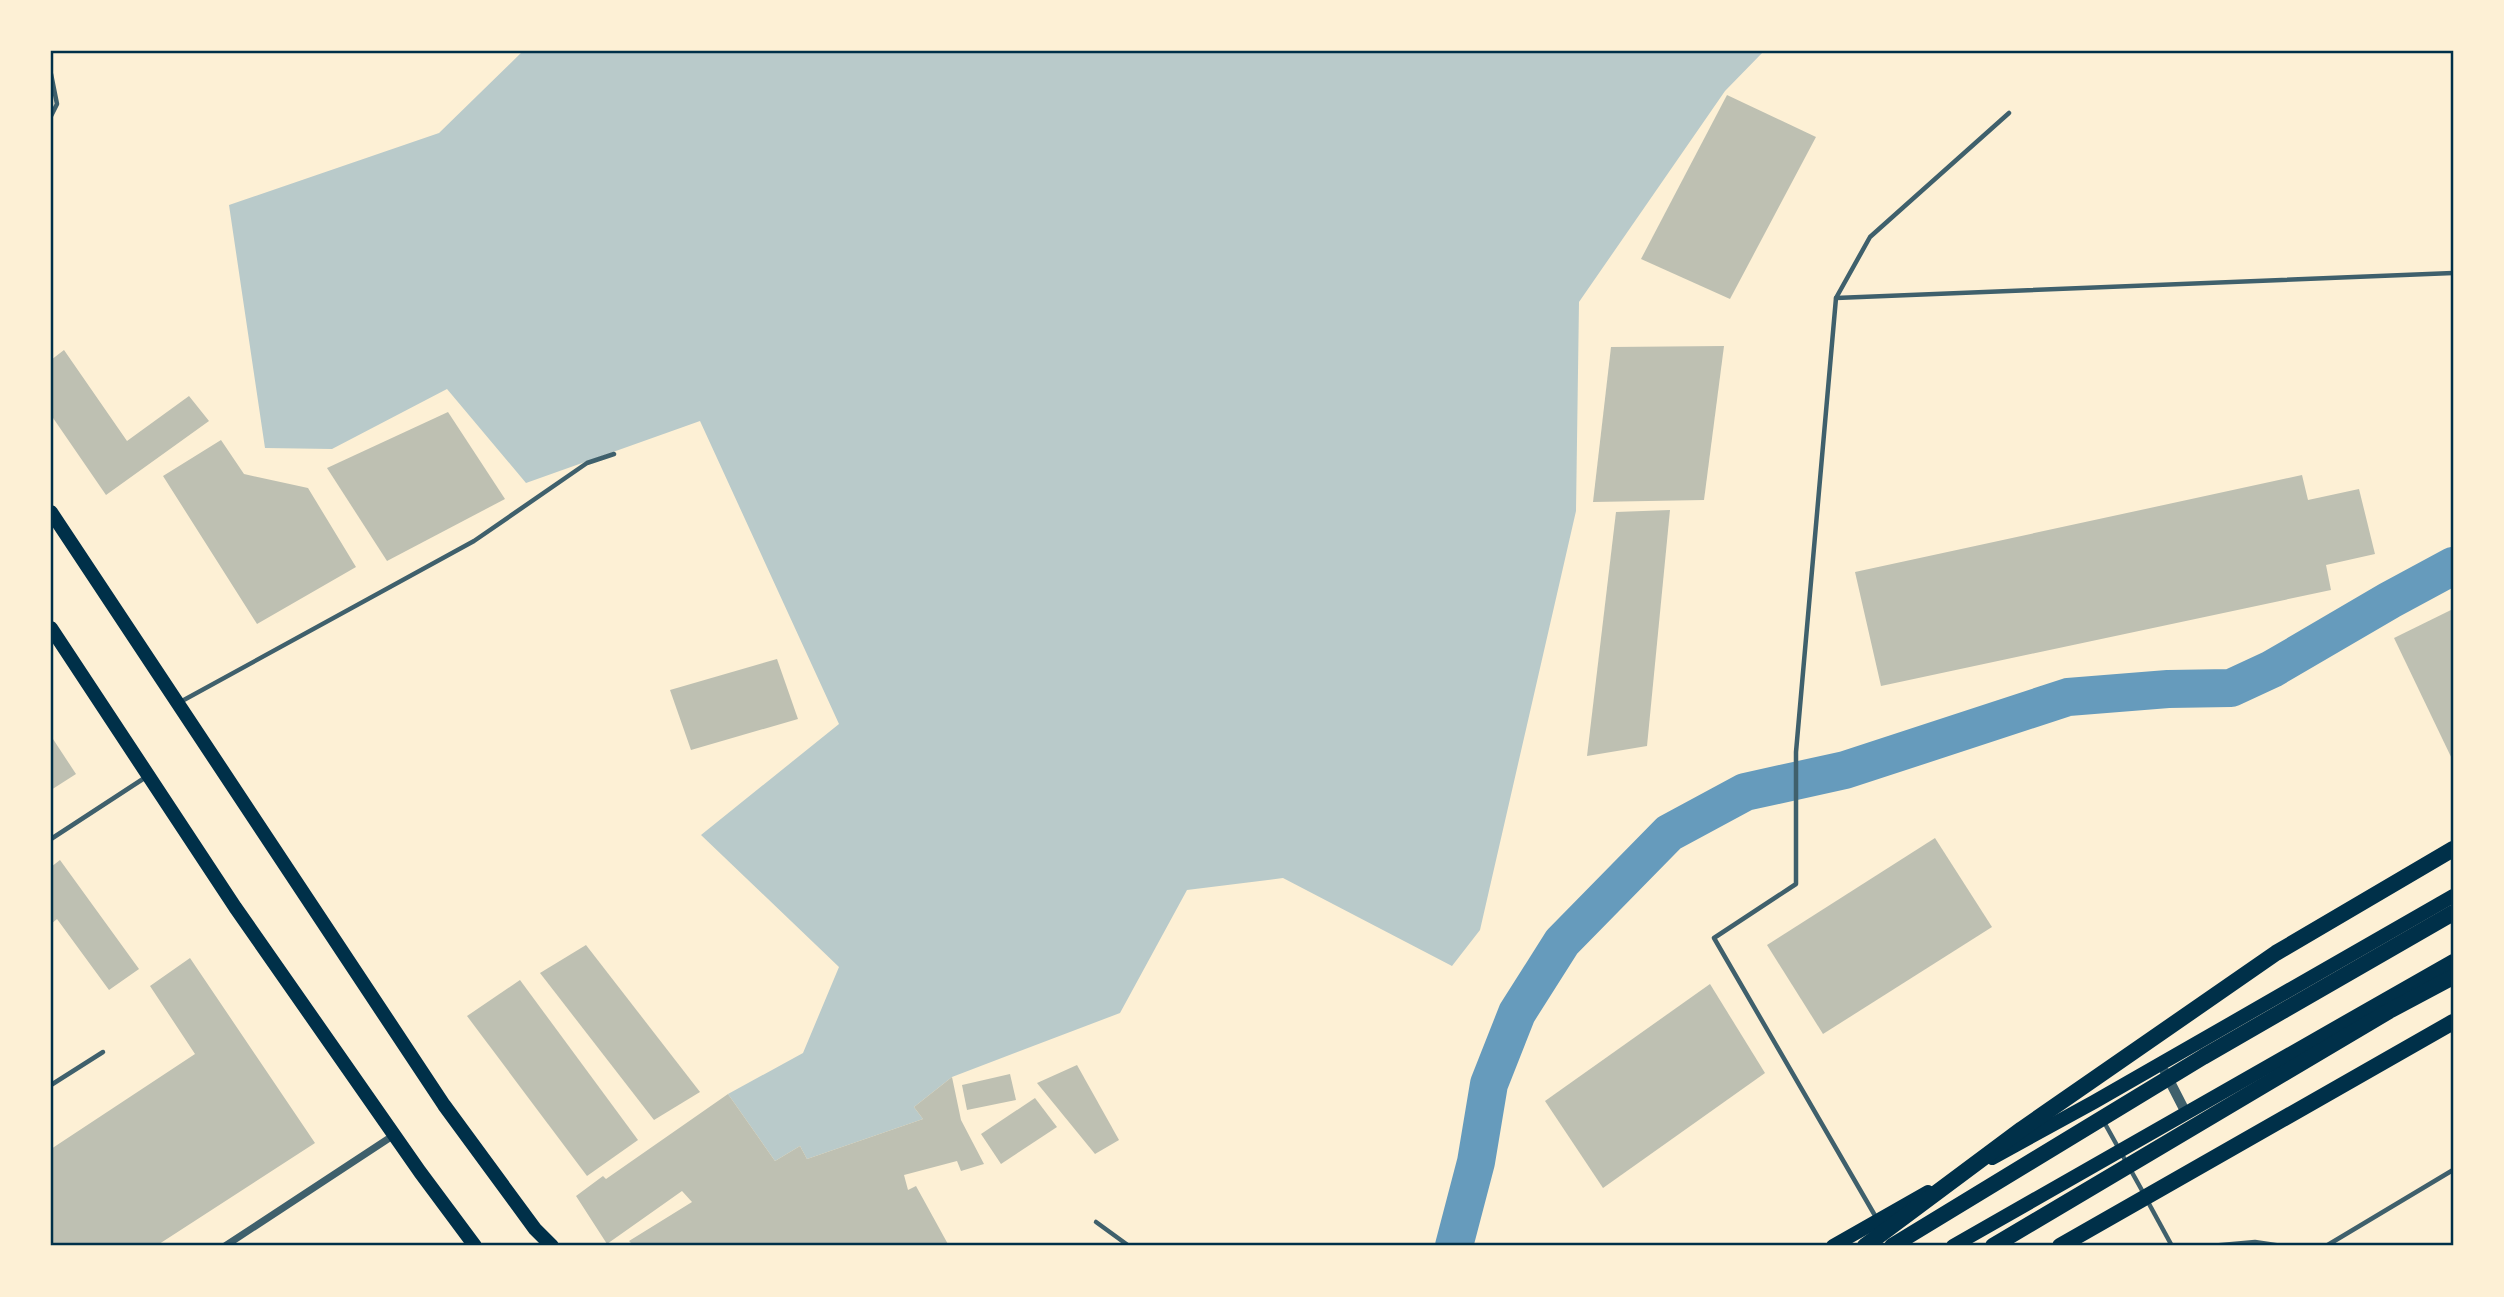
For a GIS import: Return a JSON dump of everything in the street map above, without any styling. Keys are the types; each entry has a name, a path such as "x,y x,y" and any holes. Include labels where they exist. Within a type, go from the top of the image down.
{"highway":[{"path":"1865,1246 2022,1129 2276,953 2453,849"},
{"path":"1892,1246 2203,1057 2453,913"},
{"path":"1993,1246 2389,1011 2453,977"},
{"path":"2060,1246 2453,1022"}],"main road":[{"path":"51,512 444,1105 535,1229 552,1246"},
{"path":"51,628 147,776 394,1135 475,1246"},
{"path":"1833,1246 2094,1102 2453,896"},
{"path":"1953,1246 2453,961"}],"street":[{"path":"2161,1064 2186,1113"},
{"path":"226,1246 394,1135"}],"lane":[{"path":"51,74 57,104 51,116"},
{"path":"1878,1220 1714,939 1796,884 1797,751 1836,298 1870,237 2009,113"},
{"path":"1836,298 2453,273"},
{"path":"178,703 474,541 587,463 614,454"},
{"path":"51,839 147,776"},
{"path":"51,1085 103,1052"},
{"path":"2100,1115 2172,1246"},
{"path":"2326,1246 2453,1170"},
{"path":"1096,1222 1129,1246"},
{"path":"2210,1246 2255,1242 2282,1246"}],"shaded area":[{"path":"523,51 1764,51 1725,91 1579,302 1576,511 1480,930 1452,966 1283,878 1187,890 1120,1013 952,1077 914,1107 923,1119 807,1159 800,1146 775,1161 728,1094 803,1053 839,967 701,835 839,724 700,421 526,483 447,389 332,449 265,448 229,205 439,133"}],"building":[{"path":"1727,95 1816,137 1730,299 1641,259"},
{"path":"1724,346 1704,500 1593,502 1611,347"},
{"path":"64,350 127,441 189,396 209,421 106,495 51,415 51,360"},
{"path":"448,412 505,499 387,561 327,468"},
{"path":"221,440 244,474 308,488 356,567 257,624 163,476"},
{"path":"2302,475 2308,500 2359,489 2375,554 2326,565 2331,590 1881,686 1855,572"},
{"path":"1670,510 1647,746 1587,756 1616,512"},
{"path":"2453,609 2453,761 2394,638"},
{"path":"777,659 798,719 691,750 670,690"},
{"path":"51,736 76,774 51,790"},
{"path":"1935,838 1992,927 1823,1034 1767,945"},
{"path":"60,860 139,969 109,990 57,919 51,924 51,867"},
{"path":"586,945 700,1092 654,1120 540,973"},
{"path":"190,958 315,1143 156,1246 51,1246 51,1149 195,1054 150,986"},
{"path":"520,980 638,1140 587,1176 467,1016"},
{"path":"1710,984 1765,1073 1603,1188 1545,1101"},
{"path":"1077,1065 1119,1140 1095,1154 1037,1083"},
{"path":"1010,1074 1016,1100 967,1110 962,1085"},
{"path":"952,1077 961,1120 984,1164 961,1171 957,1161 904,1175 908,1190 916,1186 949,1246 634,1246 629,1241 692,1202 682,1191 607,1244 576,1196 603,1176 606,1179 728,1094 775,1161 800,1146 807,1159 923,1119 914,1107"},
{"path":"1035,1098 1057,1127 1001,1164 981,1134"}],"waterway":[{"path":"1454,1246 1476,1162 1489,1084 1517,1013 1562,942 1669,833 1745,792 1845,770 2068,697 2168,689 2231,688 2272,669 2453,566"}]}
